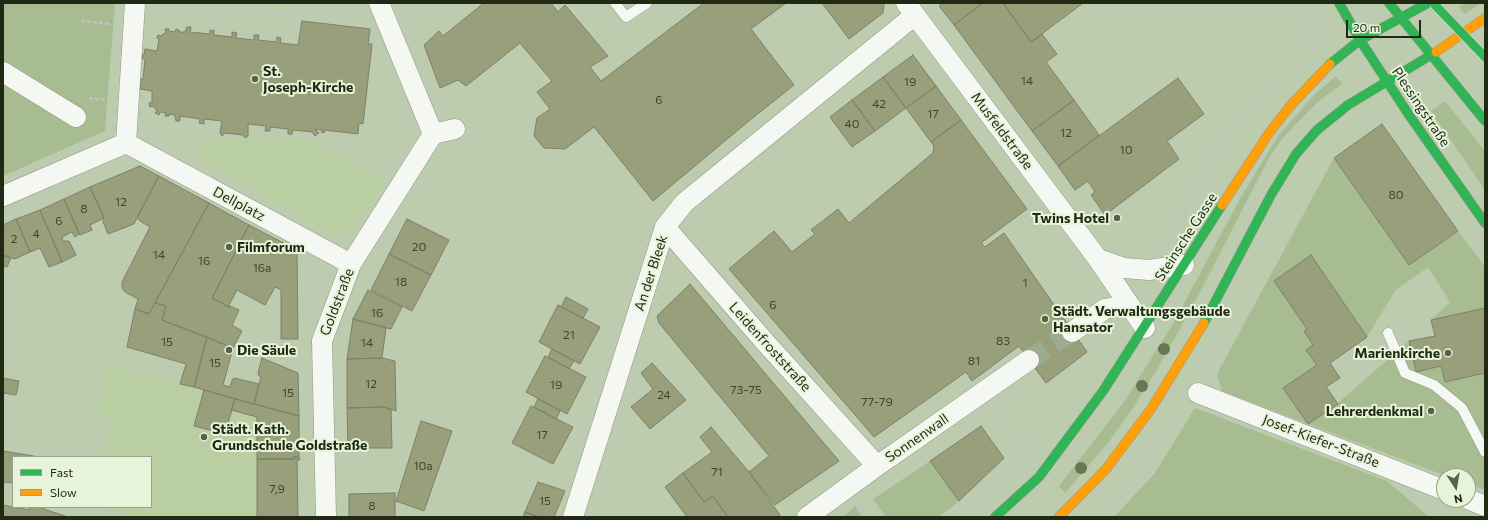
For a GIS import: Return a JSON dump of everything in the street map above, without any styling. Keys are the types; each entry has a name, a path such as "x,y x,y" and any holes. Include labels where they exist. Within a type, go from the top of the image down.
{"main road":[{"name":"Plessingstraße","path":"1339,3 1360,40 1387,82 1485,223"},
{"path":"1389,3 1485,121"},
{"name":"Steinsche Gasse","path":"995,517 1039,477 1103,391 1269,133 1308,85 1332,61 1360,40 1428,3"},
{"path":"1433,3 1485,57"},
{"path":"1059,517 1106,469 1151,408 1211,310 1271,195 1296,154 1318,130 1348,105 1431,55 1485,18"}],"street":[{"path":"370,5 433,134 457,128"},
{"name":"An der Bleek","path":"573,517 665,227 684,203 911,9"},
{"name":"Musfeldstraße","path":"911,9 1098,259 1144,328"},
{"path":"3,196 126,143 134,13"},
{"path":"3,72 76,117"},
{"name":"Goldstraße","path":"326,517 322,341 351,264 433,134"},
{"name":"Dellplatz","path":"126,143 351,264"},
{"name":"Leidenfroststraße","path":"665,227 765,342 877,466"},
{"path":"1098,259 1124,268 1149,270 1184,265"},
{"path":"1072,332 1105,309 1129,304"},
{"name":"Sonnenwall","path":"807,517 877,466 1029,360"},
{"name":"Josef-Kiefer-Straße","path":"1198,393 1436,487"}],"lane":[{"path":"615,3 626,17 646,3"},
{"path":"1388,333 1405,373 1434,385 1462,408 1485,452"}],"path":[{"path":"1303,3 1314,32 1306,55"},
{"path":"81,21 134,13 214,12 332,15 370,5"},
{"path":"212,30 214,12"},
{"path":"295,14 294,31 301,32"},
{"path":"1149,270 1186,210 1204,170 1232,126 1272,89"},
{"path":"84,98 128,102"},
{"path":"1364,124 1370,120 1384,120 1387,124"},
{"path":"1102,517 1148,464 1198,393 1225,337"},
{"path":"1098,352 1102,346"},
{"path":"980,394 1020,457"},
{"path":"952,517 979,496 1020,457 1045,427"},
{"path":"868,500 881,517"},
{"path":"861,505 869,517"}],"shaded area":[{"path":"3,3 115,3 105,131 3,176"},
{"path":"1465,3 1481,3 1465,14 1459,7"},
{"path":"1336,76 1342,84 1319,101 1295,125 1282,139 1269,158 1198,296 1158,368 1133,408 1108,443 1065,493 1059,486 1124,402 1174,322 1241,197 1278,136 1314,95"},
{"path":"1445,101 1485,151 1485,190 1431,111"},
{"path":"199,140 311,140 386,179 355,229 345,235 333,237 192,152"},
{"path":"1334,158 1409,265 1458,231 1485,267 1485,308 1431,320 1450,302 1428,267 1395,291 1367,337 1330,363 1340,378 1327,387 1338,403 1409,341 1416,372 1441,366 1445,382 1485,373 1485,490 1476,487 1476,468 1436,468 1436,472 1222,391 1217,374"},
{"name":"Städt. Kath. Grundschule Goldstraße","path":"108,365 299,416 300,517 130,517 104,508 152,508 152,456 105,456 113,417 97,414"},
{"path":"1195,408 1387,481 1429,517 1114,517 1155,473"},
{"path":"930,461 959,501 939,517 886,517 873,499"},
{"path":"855,506 862,517 843,517"}],"building":[{"path":"484,3 551,3 558,12 565,5 608,56 590,67 601,81 704,3 786,3 751,29 794,85 653,201 594,127 565,149 544,148 534,136 537,118 550,109 537,92 552,81 520,43 466,86 458,80 440,88 424,45 439,31 443,36"},
{"path":"822,3 884,3 883,13 849,39"},
{"path":"944,3 979,3 980,5 954,25 939,6"},
{"path":"983,3 1003,3 1031,42 1042,34 1057,54 1046,62 1074,100 1032,131 954,25"},
{"path":"1003,3 1083,3 1031,42"},
{"name":"St. Joseph-Kirche","path":"302,21 370,29 368,44 372,44 363,124 359,123 358,134 324,130 325,132 322,133 321,130 315,129 319,133 315,136 312,132 293,130 292,134 288,134 288,129 270,127 270,131 265,131 266,126 248,124 248,136 245,138 243,135 225,133 222,136 220,133 222,121 204,119 204,124 199,123 200,119 180,116 180,121 176,121 175,115 169,114 169,116 165,116 166,113 160,112 159,115 155,113 157,111 153,106 150,107 149,103 152,102 152,91 140,89 141,83 139,83 140,80 143,79 145,60 142,58 145,49 157,51 159,39 157,38 158,35 161,36 166,32 165,29 175,32 176,29 179,30 179,32 185,32 187,27 191,27 190,32 210,34 210,30 214,30 214,35 232,37 232,32 237,33 236,38 254,40 254,35 259,35 258,40 276,42 277,37 281,38 280,43 298,45"},
{"path":"913,55 936,86 906,108 883,77"},
{"path":"883,77 906,108 875,131 852,100"},
{"path":"1178,78 1204,114 1167,141 1179,159 1105,215 1091,195 1095,192 1088,181 1075,190 1058,166"},
{"path":"936,86 961,120 931,142 906,108"},
{"path":"852,100 875,131 852,147 830,117"},
{"path":"1074,100 1099,135 1058,166 1032,131"},
{"path":"961,120 1027,209 981,243 985,247 1004,233 1087,352 1046,383 1019,346 972,381 966,372 874,437 729,269 774,231 792,252 815,234 811,230 838,209 849,223 933,153 934,146 931,142"},
{"path":"1382,124 1458,231 1409,265 1334,158"},
{"path":"140,166 159,176 134,224 108,234 103,222 104,218 90,187"},
{"path":"159,176 209,203 149,314 135,309 138,299 125,292 122,288 122,282 150,227 140,221 137,217"},
{"path":"90,187 104,218 90,225 92,230 80,235 64,199"},
{"path":"64,199 79,234 75,237 72,232 62,237 63,241 69,241 76,255 62,262 40,210"},
{"path":"209,203 249,225 212,298 229,307 230,306 239,310 232,325 242,331 233,348 162,320 166,306 155,303"},
{"path":"40,210 62,262 49,267 40,248 30,252 16,219"},
{"path":"16,219 30,252 15,259 3,255 3,225"},
{"path":"407,219 449,240 431,275 389,254"},
{"path":"249,225 297,250 298,339 281,339 281,290 275,287 265,305 237,290 229,307 212,298"},
{"path":"389,254 431,275 412,311 371,290"},
{"path":"3,255 11,258 7,267 3,266"},
{"path":"1311,255 1367,337 1330,363 1340,378 1326,387 1338,404 1308,424 1283,388 1317,365 1306,350 1313,345 1304,331 1307,329 1274,281"},
{"path":"690,284 839,461 775,505 749,472 769,456 659,323 657,316"},
{"path":"368,290 402,307 391,329 353,319"},
{"path":"566,297 588,309 583,318 561,307"},
{"path":"155,303 166,306 162,320 207,337 194,387 180,384 186,364 127,347 135,309 149,314"},
{"path":"558,305 600,327 580,364 539,342"},
{"name":"Marienkirche","path":"1485,308 1485,373 1445,382 1441,366 1416,372 1409,341 1435,336 1431,320"},
{"path":"353,319 386,328 382,358 347,359"},
{"path":"207,337 233,348 223,385 230,387 234,378 259,384 254,404 194,387"},
{"path":"552,349 574,361 569,369 548,357"},
{"path":"545,356 586,377 567,414 526,392"},
{"path":"262,358 298,373 299,416 254,404 261,377 258,373"},
{"path":"382,358 395,361 396,411 384,407 347,408 347,359"},
{"path":"652,363 686,400 650,429 631,407 653,389 641,373"},
{"path":"3,378 19,381 16,395 3,393"},
{"path":"204,390 235,399 225,434 194,426"},
{"path":"235,399 299,416 299,457 294,457 294,459 257,459 257,417 231,410"},
{"path":"538,399 560,411 556,419 534,407"},
{"path":"531,406 573,427 553,464 512,443"},
{"path":"384,407 391,410 392,448 348,448 347,408"},
{"path":"421,421 452,431 424,511 396,501"},
{"path":"981,426 1004,458 959,501 930,461"},
{"path":"711,427 749,472 780,515 778,517 728,517 713,496 704,502 683,473 712,452 700,437"},
{"path":"3,451 33,456 12,456 12,483 3,482"},
{"path":"294,457 299,457 300,460 297,460 298,517 257,517 257,459 294,459"},
{"path":"683,473 704,502 713,496 728,517 687,517 665,487"},
{"path":"538,482 565,491 554,517 539,517 525,512"},
{"path":"395,493 395,517 349,517 349,494"},
{"path":"3,505 12,507 12,508 29,510 30,508 41,508 68,517 3,517"},
{"path":"525,512 539,517 523,517"}],"tunnel":[{"path":"1029,360 1072,332"}],"traffic: fast":[{"path":"1339,3 1360,40 1409,115 1485,223"},
{"path":"1389,3 1485,121"},
{"path":"1330,64 1360,40 1428,3"},
{"path":"1433,3 1485,57"},
{"path":"1204,323 1271,195 1296,154 1317,130 1348,105 1436,52"},
{"path":"995,517 1039,477 1103,391 1222,205"}],"traffic: slow":[{"path":"1436,52 1485,18"},
{"path":"1222,205 1269,133 1291,105 1330,64"},
{"path":"1059,517 1106,469 1151,409 1204,323"}],"place":[{"name":"St. Joseph-Kirche","path":"255,79"},
{"name":"Twins Hotel","path":"1117,218"},
{"name":"Filmforum","path":"229,247"},
{"name":"Städt. Verwaltungsgebäude Hansator","path":"1045,319"},
{"name":"Die Säule","path":"229,350"},
{"name":"Marienkirche","path":"1448,353"},
{"name":"Lehrerdenkmal","path":"1431,411"},
{"name":"Städt. Kath. Grundschule Goldstraße","path":"204,437"}]}
